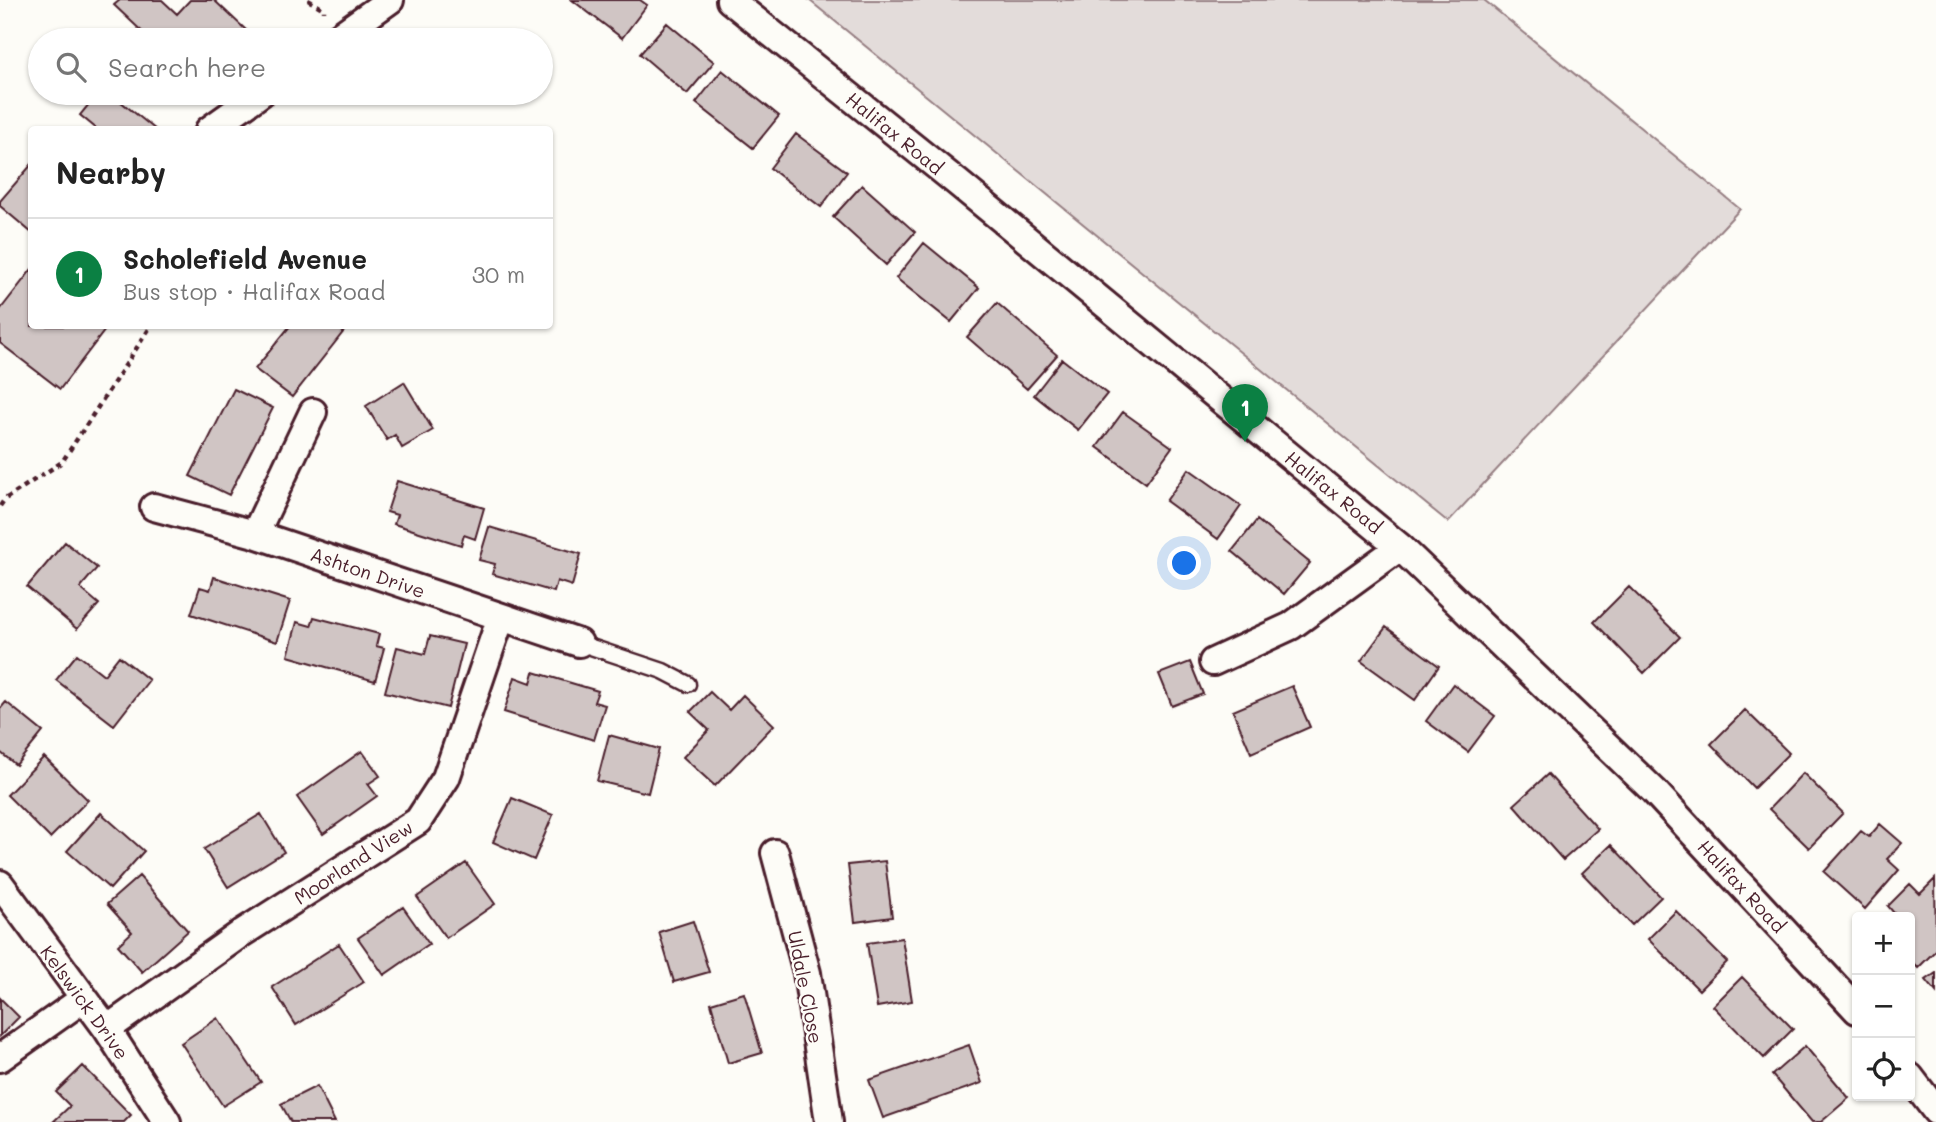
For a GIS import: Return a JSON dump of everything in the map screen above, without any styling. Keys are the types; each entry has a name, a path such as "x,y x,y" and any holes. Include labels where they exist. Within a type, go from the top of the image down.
{"street":[{"path":"351,28 390,0"},
{"name":"Halifax Road","path":"730,0 1400,547 1654,791 1852,1005"},
{"path":"215,126 244,105"},
{"path":"255,534 313,412"},
{"name":"Ashton Drive","path":"154,506 255,534 579,643"},
{"path":"1213,662 1291,626 1400,547"},
{"name":"Moorland View","path":"107,1029 242,933 418,821 446,778 501,617"},
{"name":"Uldale Close","path":"775,853 807,973 829,1122"},
{"name":"Kelswick Drive","path":"0,884 107,1029 167,1122"},
{"path":"0,1058 83,999"},
{"path":"1915,1084 1936,1111"}],"lane":[{"path":"579,643 663,671 688,684"}],"path":[{"path":"0,506 5,499 62,461 149,329"}],"shaded area":[{"path":"809,0 1484,0 1740,209 1448,522"}],"building":[{"path":"120,0 162,0 177,14 190,0 214,0 244,28 138,28 114,5"},
{"path":"572,0 640,0 647,5 622,38"},
{"path":"667,23 714,62 687,94 640,54"},
{"path":"722,70 779,116 753,148 696,103"},
{"path":"88,105 125,105 151,126 93,126 80,115"},
{"path":"796,134 847,172 821,207 770,168"},
{"path":"28,169 28,230 0,206 0,201"},
{"path":"862,185 915,232 886,265 833,217"},
{"path":"924,243 979,288 951,322 896,278"},
{"path":"28,274 28,329 106,329 60,389 0,343 0,310"},
{"path":"997,303 1057,355 1027,389 967,337"},
{"path":"288,329 346,329 292,397 255,369"},
{"path":"1062,359 1107,394 1078,430 1034,395"},
{"path":"404,382 433,430 402,448 395,435 387,440 366,406"},
{"path":"234,389 273,408 229,495 190,476"},
{"path":"1123,412 1172,447 1146,483 1097,447"},
{"path":"1189,469 1241,506 1218,539 1166,501"},
{"path":"397,481 484,508 475,539 464,535 461,545 394,524 397,515 387,512"},
{"path":"1257,520 1310,563 1284,594 1232,551"},
{"path":"489,527 581,554 572,586 557,581 554,592 492,574 495,564 479,560"},
{"path":"65,542 97,568 80,588 99,604 77,629 27,587"},
{"path":"214,577 290,601 277,642 191,614 200,587 210,590"},
{"path":"1629,587 1680,637 1644,673 1594,622"},
{"path":"314,617 379,634 376,646 384,648 375,681 288,656 297,622 311,626"},
{"path":"1386,627 1439,666 1415,700 1361,661"},
{"path":"430,636 464,644 448,708 385,692 397,647 425,654"},
{"path":"77,654 104,675 119,656 149,680 114,725 56,680"},
{"path":"1190,662 1203,694 1172,706 1159,674"},
{"path":"534,672 598,691 594,702 605,705 594,740 504,712 515,677 531,683"},
{"path":"1453,684 1495,716 1468,752 1426,721"},
{"path":"1292,686 1310,727 1251,753 1233,711"},
{"path":"710,692 729,710 743,695 774,725 715,786 683,757 709,730 690,712"},
{"path":"6,702 43,732 16,765 0,752 0,709"},
{"path":"1745,710 1789,753 1754,788 1711,744"},
{"path":"609,735 659,749 648,793 597,781"},
{"path":"362,751 380,776 368,784 377,796 323,834 297,797"},
{"path":"44,757 88,800 50,838 7,795"},
{"path":"1803,773 1843,813 1809,848 1769,809"},
{"path":"1548,774 1598,829 1563,860 1514,805"},
{"path":"512,798 553,815 534,860 493,842"},
{"path":"101,813 144,851 110,889 67,851"},
{"path":"261,814 284,852 228,887 204,849"},
{"path":"1880,824 1902,843 1887,859 1899,870 1865,909 1824,872 1861,831 1869,837"},
{"path":"1611,845 1661,897 1632,925 1582,873"},
{"path":"885,861 892,917 855,922 848,865"},
{"path":"466,863 495,904 446,938 417,897"},
{"path":"139,876 188,931 142,972 118,945 132,932 107,904"},
{"path":"1935,879 1936,950 1918,968 1915,965 1915,912 1893,912 1888,906 1910,884 1920,894"},
{"path":"403,907 429,944 384,975 358,938"},
{"path":"1676,911 1727,962 1699,990 1648,939"},
{"path":"693,921 709,972 674,982 659,932"},
{"path":"902,938 912,1001 877,1007 867,943"},
{"path":"339,944 364,982 296,1025 272,987"},
{"path":"1936,973 1936,992 1926,980"},
{"path":"1742,977 1793,1029 1764,1058 1713,1006"},
{"path":"744,993 762,1053 728,1063 711,1003"},
{"path":"0,998 19,1017 0,1036"},
{"path":"218,1018 261,1082 223,1106 181,1043"},
{"path":"969,1045 982,1083 883,1118 869,1080"},
{"path":"1805,1046 1849,1098 1821,1122 1812,1122 1772,1075"},
{"path":"83,1066 131,1115 124,1122 53,1122 70,1106 56,1092"},
{"path":"317,1086 335,1122 291,1122 281,1104"}],"place":[{"name":"Scholefield Avenue","path":"1245,442"}]}
